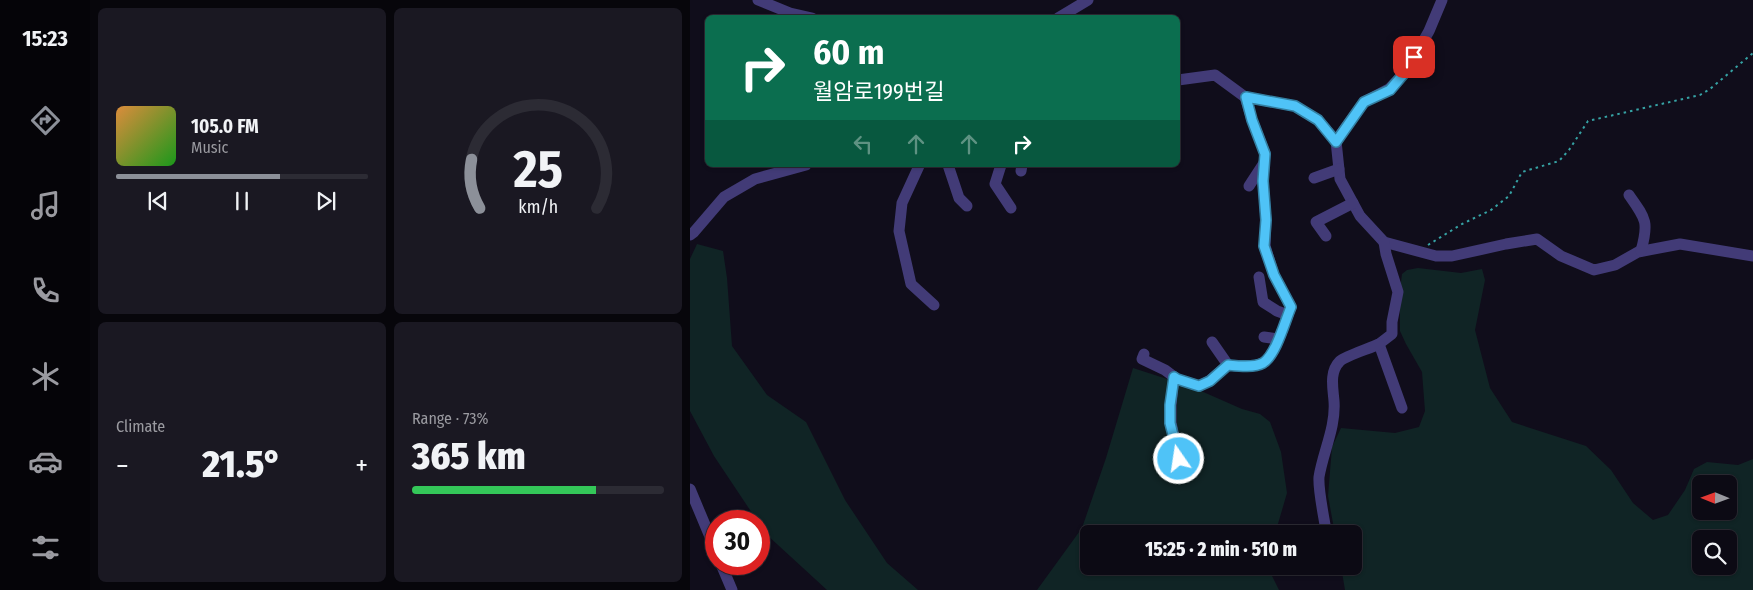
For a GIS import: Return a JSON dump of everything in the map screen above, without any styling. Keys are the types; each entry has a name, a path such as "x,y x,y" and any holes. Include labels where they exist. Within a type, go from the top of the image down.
{"street":[{"path":"758,0 799,15"},
{"path":"1063,15 1088,0"},
{"path":"1336,142 1364,102 1390,90 1407,70 1429,31 1442,0"},
{"path":"1180,80 1214,75 1246,97 1295,106 1318,120 1336,142 1340,179 1360,216 1384,242 1436,256 1452,256 1537,239 1561,256 1594,270 1615,265 1641,251 1680,244 1753,256"},
{"path":"1144,354 1142,359 1165,370 1177,379 1199,386 1210,381 1228,365 1262,364 1271,356 1288,315 1291,307 1274,275 1264,246 1265,154 1252,120 1246,97"},
{"path":"1249,186 1265,161"},
{"path":"690,235 724,197 755,179 799,167"},
{"path":"917,167 902,203 899,231 911,284 934,305"},
{"path":"949,167 959,198 967,206"},
{"path":"1000,167 995,184 1011,208"},
{"path":"1314,178 1339,169"},
{"path":"1630,195 1645,218 1645,236 1641,251"},
{"path":"1326,236 1316,222 1353,203"},
{"path":"1325,525 1319,478 1333,417 1333,374 1341,361 1379,344 1392,334 1392,322 1398,292 1384,242"},
{"path":"1259,277 1263,302 1277,312 1288,315"},
{"path":"1264,337 1278,339"},
{"path":"1212,342 1228,365"},
{"path":"1379,344 1402,408"},
{"path":"1174,377 1170,405 1170,423 1179,459"},
{"path":"690,489 705,525"},
{"path":"726,575 732,590"}],"path":[{"path":"1422,252 1431,242 1491,210 1509,196 1522,172 1559,161 1569,150 1588,121 1700,95 1710,89 1753,52"}],"green space":[{"path":"697,244 723,251 732,346 767,395 806,422 845,500 887,563 918,590 827,590 770,538 770,510 750,510 714,456 690,411 690,259"},
{"path":"1418,268 1461,273 1482,269 1485,280 1475,330 1490,388 1512,422 1586,446 1611,470 1633,503 1653,520 1668,515 1685,490 1694,469 1707,462 1738,465 1753,459 1753,590 1345,590 1342,575 1362,575 1362,525 1333,525 1328,496 1332,447 1341,428 1395,433 1419,427 1425,411 1422,372 1400,331 1402,274 1407,270"},
{"path":"1133,368 1192,387 1242,409 1260,414 1270,422 1281,452 1287,493 1278,525 1083,525 1106,458"},
{"path":"1080,531 1080,575 1272,575 1279,590 1037,590"}],"route":[{"path":"1179,459 1170,423 1170,405 1174,377 1199,386 1210,381 1228,365 1262,364 1271,356 1291,307 1274,275 1264,246 1266,220 1263,181 1265,154 1252,120 1246,97 1295,106 1318,120 1336,142 1364,102 1390,90 1407,70 1414,57"}]}
